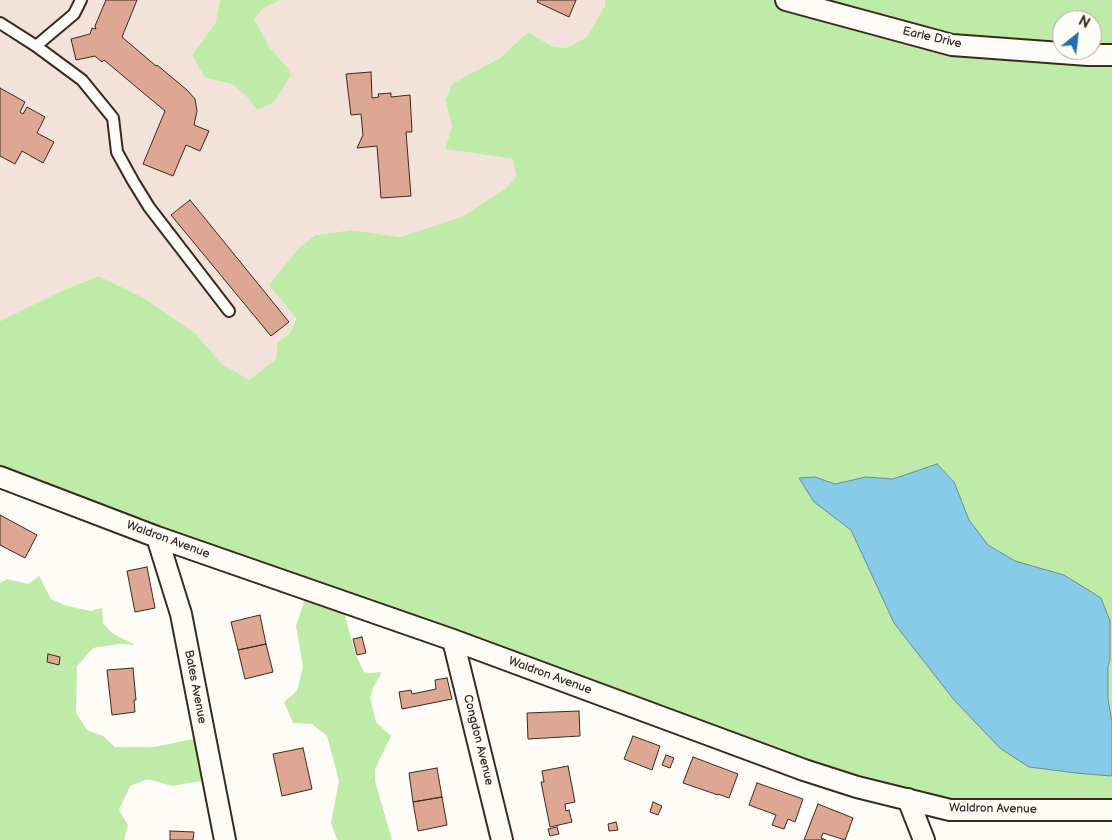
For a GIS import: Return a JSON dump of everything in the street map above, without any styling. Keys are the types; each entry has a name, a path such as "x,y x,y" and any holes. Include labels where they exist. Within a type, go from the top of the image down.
{"street":[{"name":"Earle Drive","path":"786,0 952,45 1088,56 1112,55"},
{"name":"Waldron Avenue","path":"0,477 158,537 453,640 804,770 857,787 950,810 1112,810"},
{"name":"Bates Avenue","path":"158,537 181,614 225,840"},
{"name":"Congdon Avenue","path":"453,640 502,840"},
{"path":"908,799 924,840"}],"lane":[{"path":"36,46 74,14 81,0"},
{"path":"0,23 36,46 82,80 113,118 117,152 133,181 149,207 228,310"}],"shaded area":[{"path":"0,0 220,0 215,24 192,55 205,78 232,84 249,99 287,67 270,48 253,19 264,8 281,0 605,0 605,5 587,37 566,48 552,46 528,32 500,58 453,83 445,100 452,126 445,149 513,159 516,177 505,189 461,217 400,237 351,230 316,235 291,332 277,343 276,359 248,381 222,364 196,334 144,298 99,276 61,291 0,321"}],"green space":[{"path":"220,0 281,0 264,8 254,19 270,48 287,67 291,75 274,102 257,110 249,99 232,84 205,78 192,55 215,24"},
{"path":"605,0 1112,0 1112,722 1108,699 1108,667 1110,660 1064,575 1015,561 988,545 969,520 954,482 937,464 893,479 866,477 835,484 815,477 814,502 851,529 894,623 1029,767 1111,776 1112,774 1112,809 911,800 341,601 355,653 364,672 382,672 370,698 376,722 391,736 375,769 375,781 392,840 337,840 331,823 339,781 327,736 312,724 293,723 284,702 297,691 303,667 296,626 308,590 0,475 0,321 61,291 99,276 144,298 196,334 222,364 249,380 276,359 277,343 291,332 296,318 269,285 298,249 316,235 351,230 400,237 461,217 505,189 516,177 513,159 445,149 452,126 445,100 453,83 500,58 528,32 552,46 566,48 587,37 605,5"},
{"path":"39,576 51,599 67,606 91,611 102,608 103,623 112,633 135,645 120,644 93,648 77,666 76,713 87,730 103,736 115,747 154,747 203,737 207,780 172,786 148,779 130,786 119,810 128,825 124,840 0,840 0,583 7,579 28,584"}],"water":[{"path":"937,464 954,482 969,520 988,545 1015,561 1064,575 1101,598 1110,621 1108,699 1112,722 1111,776 1029,767 1001,749 954,700 894,623 851,530 814,502 799,478 815,477 835,484 866,477 893,479"}],"building":[{"path":"106,0 137,0 122,37 187,90 195,99 197,111 194,125 209,131 200,151 186,145 173,176 143,164 165,111 104,60 102,62 95,56 76,60 71,39 90,34 92,28 96,29 95,26"},
{"path":"538,0 576,0 569,17 537,2"},
{"path":"371,72 372,98 379,97 378,94 391,93 391,97 410,95 412,132 406,132 411,196 381,198 377,146 357,148 363,135 361,114 351,115 346,74"},
{"path":"0,88 25,102 20,112 23,114 27,107 45,117 37,133 54,142 43,163 22,151 15,164 0,156"},
{"path":"190,200 289,322 271,336 171,215"},
{"path":"0,515 37,535 25,558 0,545"},
{"path":"147,567 155,608 135,612 127,571"},
{"path":"260,615 266,644 238,650 231,622"},
{"path":"362,637 366,653 357,655 353,639"},
{"path":"266,644 273,672 245,679 238,650"},
{"path":"48,654 60,657 59,665 47,662"},
{"path":"133,668 136,700 134,700 135,712 112,715 107,670"},
{"path":"447,678 452,699 402,709 399,692 411,690 412,694 436,689 435,680"},
{"path":"579,711 580,736 528,739 527,713"},
{"path":"633,736 660,746 652,770 624,759"},
{"path":"303,748 312,789 282,796 273,754"},
{"path":"666,755 674,758 670,768 662,765"},
{"path":"693,757 738,774 729,798 683,783"},
{"path":"568,766 575,802 565,804 566,811 569,810 572,822 550,827 541,782 544,782 542,771"},
{"path":"437,768 442,797 413,802 409,773"},
{"path":"757,783 803,799 795,822 788,819 784,829 772,825 776,815 749,805"},
{"path":"442,797 447,825 418,831 413,802"},
{"path":"653,802 662,806 658,815 650,812"},
{"path":"818,804 853,818 845,840 823,833 821,838 826,840 804,840"},
{"path":"616,822 618,830 609,831 608,824"},
{"path":"557,827 559,834 550,836 548,829"},
{"path":"170,831 194,832 193,840 170,840"}]}
